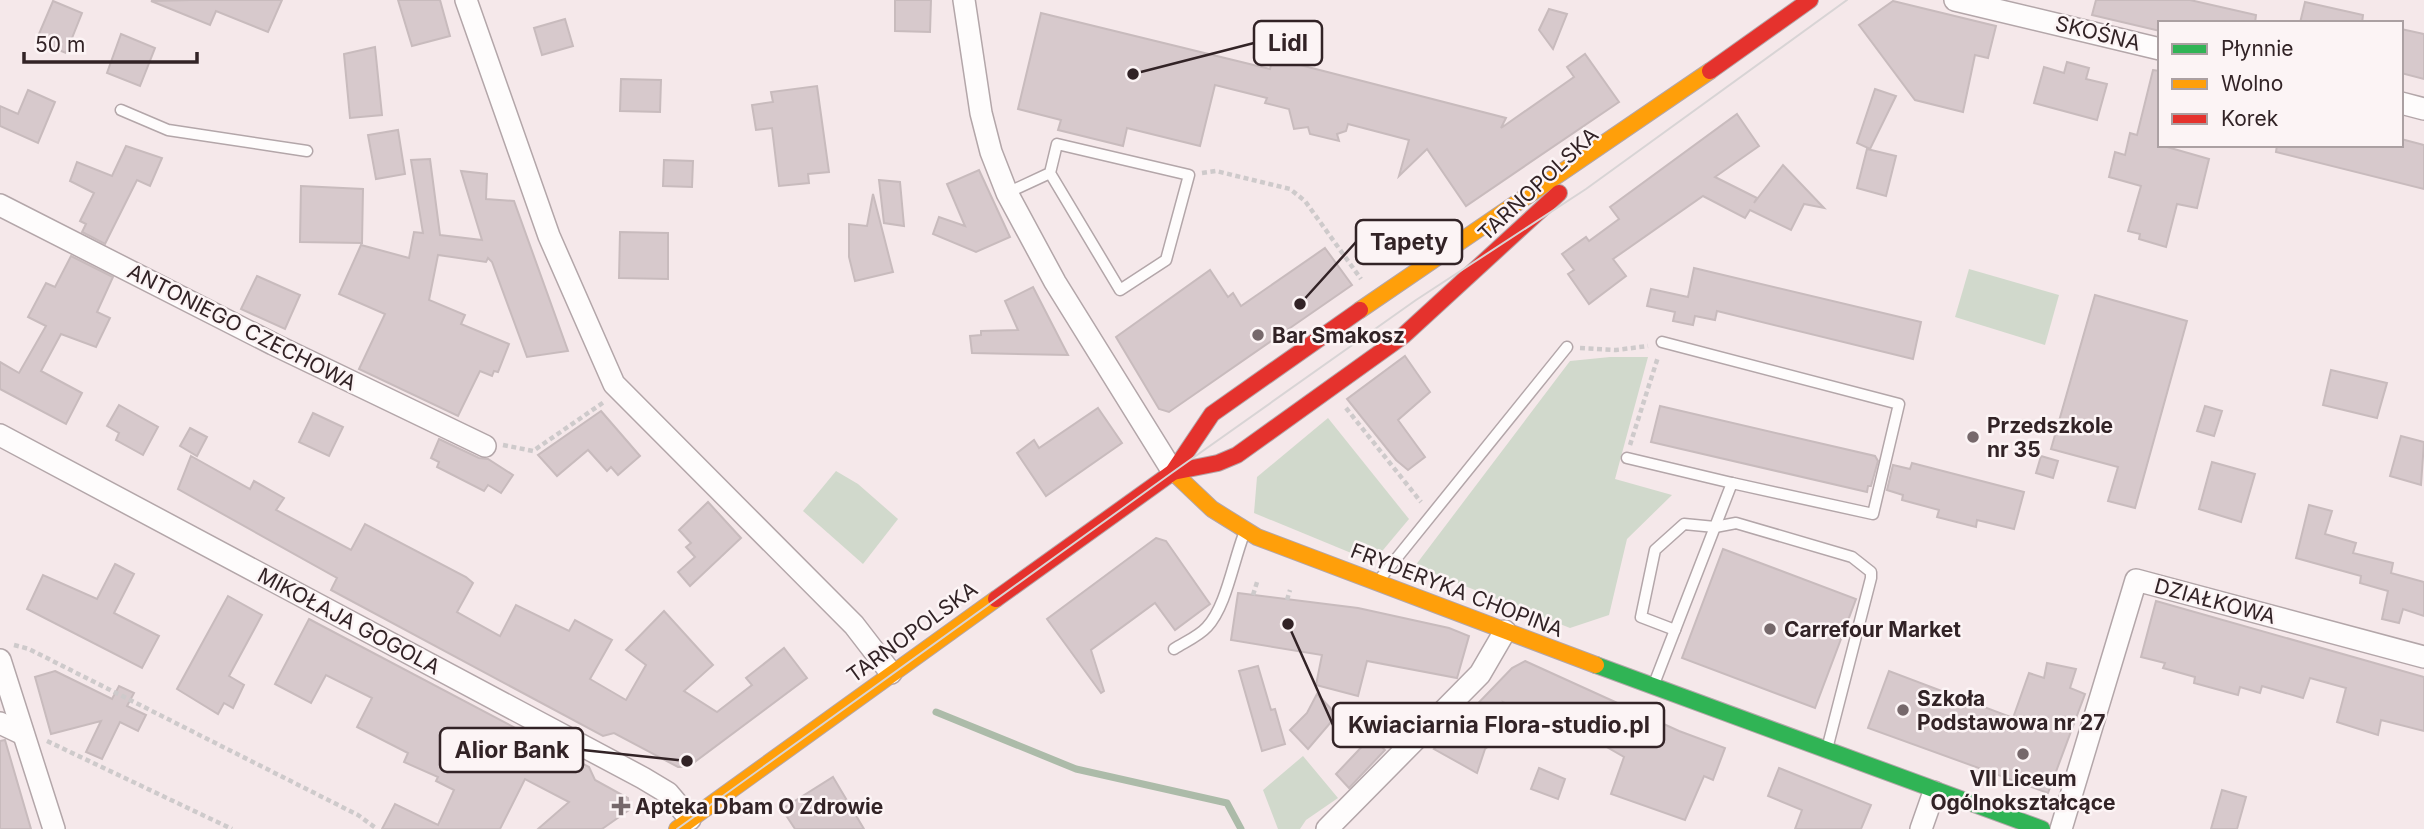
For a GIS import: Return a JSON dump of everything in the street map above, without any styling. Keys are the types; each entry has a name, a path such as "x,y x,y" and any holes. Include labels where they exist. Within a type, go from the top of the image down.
{"main road":[{"name":"TARNOPOLSKA","path":"684,824 1172,472 1212,414 1623,134 1810,0"},
{"name":"TARNOPOLSKA","path":"1172,472 1218,463 1237,455 1380,354 1486,262 1623,134"},
{"name":"FRYDERYKA CHOPINA","path":"1172,472 1206,505 1245,532 1934,792 2042,829"}],"street":[{"path":"466,0 549,236 614,384 854,625 891,673"},
{"path":"964,0 981,113 1007,193 1055,282 1172,472"},
{"name":"SKOŚNA","path":"1955,0 2158,49"},
{"path":"2403,104 2424,109"},
{"name":"ANTONIEGO CZECHOWA","path":"0,205 273,344 485,446"},
{"name":"MIKOŁAJA GOGOLA","path":"0,435 643,778 668,793 684,824"},
{"name":"DZIAŁKOWA","path":"2062,829 2136,580 2424,657"},
{"path":"1332,828 1480,674 1505,631"},
{"path":"5,652 23,734 54,829"},
{"path":"0,723 23,734"},
{"path":"1921,829 1934,792"}],"lane":[{"path":"121,110 169,130 307,151"},
{"path":"1057,144 1189,175 1166,260 1120,290 1051,173 1057,144"},
{"path":"1007,193 1051,173"},
{"path":"1627,457 1873,514 1899,404 1662,342"},
{"path":"1377,582 1567,347"},
{"path":"1653,686 1732,483"},
{"path":"1675,630 1641,617 1656,550 1684,524 1715,527 1736,523 1852,557 1871,572 1827,752"},
{"path":"1174,649 1205,629 1221,610 1231,568 1245,532"}],"path":[{"path":"1189,175 1216,171 1290,189 1305,201 1365,285"},
{"path":"1567,347 1616,351 1662,342 1627,457"},
{"path":"485,446 500,444 533,451 620,391"},
{"path":"1339,399 1431,516"},
{"path":"1253,595 1258,579"},
{"path":"1287,600 1290,590"},
{"path":"5,652 29,649 358,815 377,829"},
{"path":"23,734 49,741 233,829"}],"shaded area":[{"path":"1969,269 2059,295 2045,345 1955,317"},
{"path":"1648,357 1615,479 1672,495 1627,539 1609,615 1570,628 1415,566 1570,361"},
{"path":"1328,418 1409,519 1373,562 1254,513 1257,477"},
{"path":"836,471 858,484 898,519 863,564 803,511"},
{"path":"1303,756 1338,798 1306,820 1300,829 1278,829 1263,790"}],"building":[{"path":"282,0 268,32 216,11 210,25 151,1"},
{"path":"398,0 440,0 450,36 412,46"},
{"path":"895,0 931,0 930,32 895,31"},
{"path":"2096,0 2190,0 2256,15 2255,21 2158,21 2158,31 2092,15"},
{"path":"53,1 82,13 66,53 36,41"},
{"path":"1893,1 1996,26 1988,58 1975,55 1963,112 1915,100 1859,25"},
{"path":"2305,2 2363,15 2362,21 2300,21"},
{"path":"1549,9 1567,14 1553,49 1539,30"},
{"path":"1041,13 1270,69 1273,58 1506,118 1501,128 1574,77 1567,67 1585,54 1619,102 1466,206 1427,149 1399,176 1409,140 1348,124 1346,131 1337,134 1339,141 1310,134 1308,127 1294,129 1289,109 1265,103 1267,98 1215,85 1200,146 1127,128 1123,146 1058,130 1061,120 1018,109"},
{"path":"565,19 573,46 542,55 534,28"},
{"path":"2403,29 2424,34 2424,79 2403,74"},
{"path":"121,34 155,48 140,86 107,73"},
{"path":"375,47 382,115 350,118 344,54"},
{"path":"2067,62 2089,68 2086,79 2107,84 2097,120 2034,103 2044,67 2064,73"},
{"path":"2153,70 2158,71 2158,147 2209,159 2197,208 2177,204 2166,247 2139,239 2140,234 2128,231 2141,186 2109,177 2115,152 2125,155 2130,133 2137,135"},
{"path":"621,79 661,80 660,112 620,111"},
{"path":"817,86 829,172 808,174 809,183 779,186 772,128 756,130 752,105 773,102 771,92"},
{"path":"1875,89 1896,96 1870,149 1857,143"},
{"path":"28,90 55,102 38,143 0,126 0,106 18,114"},
{"path":"1737,114 1759,146 1715,177 1757,198 1754,203 1783,165 1824,208 1804,204 1791,230 1750,210 1745,218 1703,196 1613,259 1626,276 1589,304 1568,274 1574,270 1562,254 1586,237 1589,241 1619,219 1610,207"},
{"path":"398,130 405,174 376,179 368,135"},
{"path":"2403,140 2424,145 2424,189 2276,152 2277,147 2403,147"},
{"path":"126,146 162,158 150,186 137,180 105,244 82,232 86,224 80,221 94,193 70,181 77,162 112,176"},
{"path":"1867,149 1896,156 1886,196 1857,188"},
{"path":"430,159 440,235 482,240 461,171 487,174 486,199 514,201 568,351 527,357 492,262 488,258 486,262 438,255 429,300 465,315 461,324 509,344 498,372 494,371 492,376 480,371 458,416 359,369 385,314 339,294 361,245 409,258 414,232 423,233 411,160"},
{"path":"664,160 693,161 692,187 663,186"},
{"path":"979,170 1010,237 976,252 933,234 939,217 965,226 947,184"},
{"path":"879,180 900,182 904,226 884,223"},
{"path":"301,186 363,189 362,243 300,242"},
{"path":"873,194 893,272 855,281 849,257 849,224 867,226"},
{"path":"620,232 668,233 668,279 619,278"},
{"path":"1325,248 1352,285 1169,412 1159,409 1116,337 1210,270 1228,297 1233,293 1241,306"},
{"path":"71,256 113,277 97,312 110,318 96,347 61,334 41,371 82,393 66,424 0,389 0,362 19,373 46,326 28,317 46,283 55,287"},
{"path":"1694,268 1921,322 1913,359 1717,311 1715,320 1695,316 1693,325 1673,321 1675,312 1647,306 1651,289 1688,297"},
{"path":"257,276 300,295 285,329 241,309"},
{"path":"1033,287 1068,355 972,353 970,336 981,335 981,331 1018,330 1005,301"},
{"path":"2095,295 2187,321 2135,508 2108,501 2118,467 2051,449"},
{"path":"1405,356 1430,392 1398,420 1425,457 1408,470 1396,460 1347,399"},
{"path":"2331,370 2387,383 2377,418 2323,405"},
{"path":"119,405 158,427 143,455 116,440 119,433 107,426"},
{"path":"1660,406 1875,456 1878,461 1871,486 1868,486 1867,492 1651,442"},
{"path":"2205,406 2222,411 2214,436 2197,431"},
{"path":"1098,408 1122,443 1046,496 1017,453 1034,440 1039,448"},
{"path":"601,411 640,456 618,475 611,467 607,471 588,450 557,476 538,455"},
{"path":"313,413 343,427 329,456 299,442"},
{"path":"190,428 207,437 197,456 180,446"},
{"path":"2401,436 2424,442 2421,485 2390,476"},
{"path":"439,439 479,458 488,459 513,475 501,493 488,485 484,491 437,467 439,462 431,458"},
{"path":"191,456 250,489 254,481 284,498 276,510 351,550 365,524 466,577 473,583 457,612 500,636 516,605 569,631 575,620 612,640 590,679 626,700 646,665 626,650 664,611 713,665 684,691 717,712 752,685 746,678 784,648 807,678 688,767 678,767 614,733 603,736 331,590 337,578 178,489"},
{"path":"2041,456 2058,461 2053,478 2036,473"},
{"path":"2212,462 2255,474 2241,522 2199,509"},
{"path":"1912,463 2024,492 2014,529 1977,520 1976,527 1937,517 1939,510 1902,500 1903,495 1887,490 1893,465 1910,469"},
{"path":"708,502 741,538 690,586 678,572 695,557 686,547 691,543 679,530"},
{"path":"2309,505 2332,511 2325,534 2356,543 2353,553 2393,563 2391,573 2424,582 2424,616 2403,609 2399,623 2382,619 2388,591 2360,583 2361,576 2296,558"},
{"path":"1156,538 1166,541 1210,604 1175,630 1155,603 1091,650 1104,691 1101,693 1047,619"},
{"path":"1723,549 1856,599 1815,708 1682,658"},
{"path":"115,564 134,574 114,613 159,636 142,668 27,609 43,575 97,599"},
{"path":"1238,593 1358,608 1449,628 1469,636 1457,678 1367,661 1358,696 1316,685 1322,655 1231,640"},
{"path":"228,596 262,615 229,676 244,685 233,708 224,703 218,714 177,689"},
{"path":"2156,601 2424,677 2424,731 2381,720 2378,735 2337,722 2346,688 2310,678 2303,698 2262,686 2260,693 2240,687 2238,695 2194,683 2195,677 2163,668 2165,663 2141,657"},
{"path":"309,619 589,767 595,780 628,798 629,810 602,829 538,829 569,802 525,779 500,829 382,829 395,804 438,825 454,790 436,781 438,777 404,762 408,753 357,727 372,698 326,675 311,703 275,684"},
{"path":"1525,661 1679,731 1725,748 1713,780 1704,776 1685,820 1611,794 1624,757 1596,741 1570,730 1568,733 1503,702 1511,729 1485,749 1477,773 1434,749 1512,668"},
{"path":"2047,663 2076,669 2070,688 2085,694 2048,793 1868,728 1889,671 2013,718 2029,673 2044,678"},
{"path":"1258,666 1271,710 1275,709 1285,744 1262,751 1239,671"},
{"path":"55,671 112,699 119,686 134,693 127,706 146,715 138,731 120,722 102,759 86,752 101,721 51,734 35,677"},
{"path":"1317,694 1337,715 1308,749 1290,730 1307,713"},
{"path":"1371,737 1385,750 1349,788 1336,774"},
{"path":"5,740 31,829 0,829 0,741"},
{"path":"1539,768 1565,779 1558,799 1531,789"},
{"path":"1779,768 1871,805 1861,829 1795,829 1802,810 1768,796"},
{"path":"833,777 864,829 795,829 782,809"},
{"path":"2222,790 2246,797 2237,829 2211,829"}],"waterway":[{"path":"936,712 1076,769 1227,803 1241,829"}],"tram line":[{"path":"677,829 1173,472 1416,300 1586,189 1847,0"}],"traffic: fast":[{"path":"1596,665 2042,829"}],"traffic: slow":[{"path":"1360,310 1710,71"},
{"path":"1173,472 1212,509 1257,537 1596,665"},
{"path":"677,829 996,599"}],"traffic: jam":[{"path":"1710,71 1810,0"},
{"path":"1173,472 1218,463 1237,455 1403,336 1559,193"},
{"path":"996,599 1173,472 1212,414 1360,310"}],"place":[{"name":"Lidl","path":"1133,74"},
{"name":"Tapety","path":"1300,304"},
{"name":"Bar Smakosz","path":"1258,335"},
{"name":"Przedszkole nr 35","path":"1973,437"},
{"name":"Kwiaciarnia Flora-studio.pl","path":"1288,624"},
{"name":"Carrefour Market","path":"1770,629"},
{"name":"Szkoła Podstawowa nr 27","path":"1903,710"},
{"name":"VII Liceum Ogólnokształcące","path":"2023,754"},
{"name":"Alior Bank","path":"687,761"},
{"name":"Apteka Dbam O Zdrowie","path":"621,806"}]}
